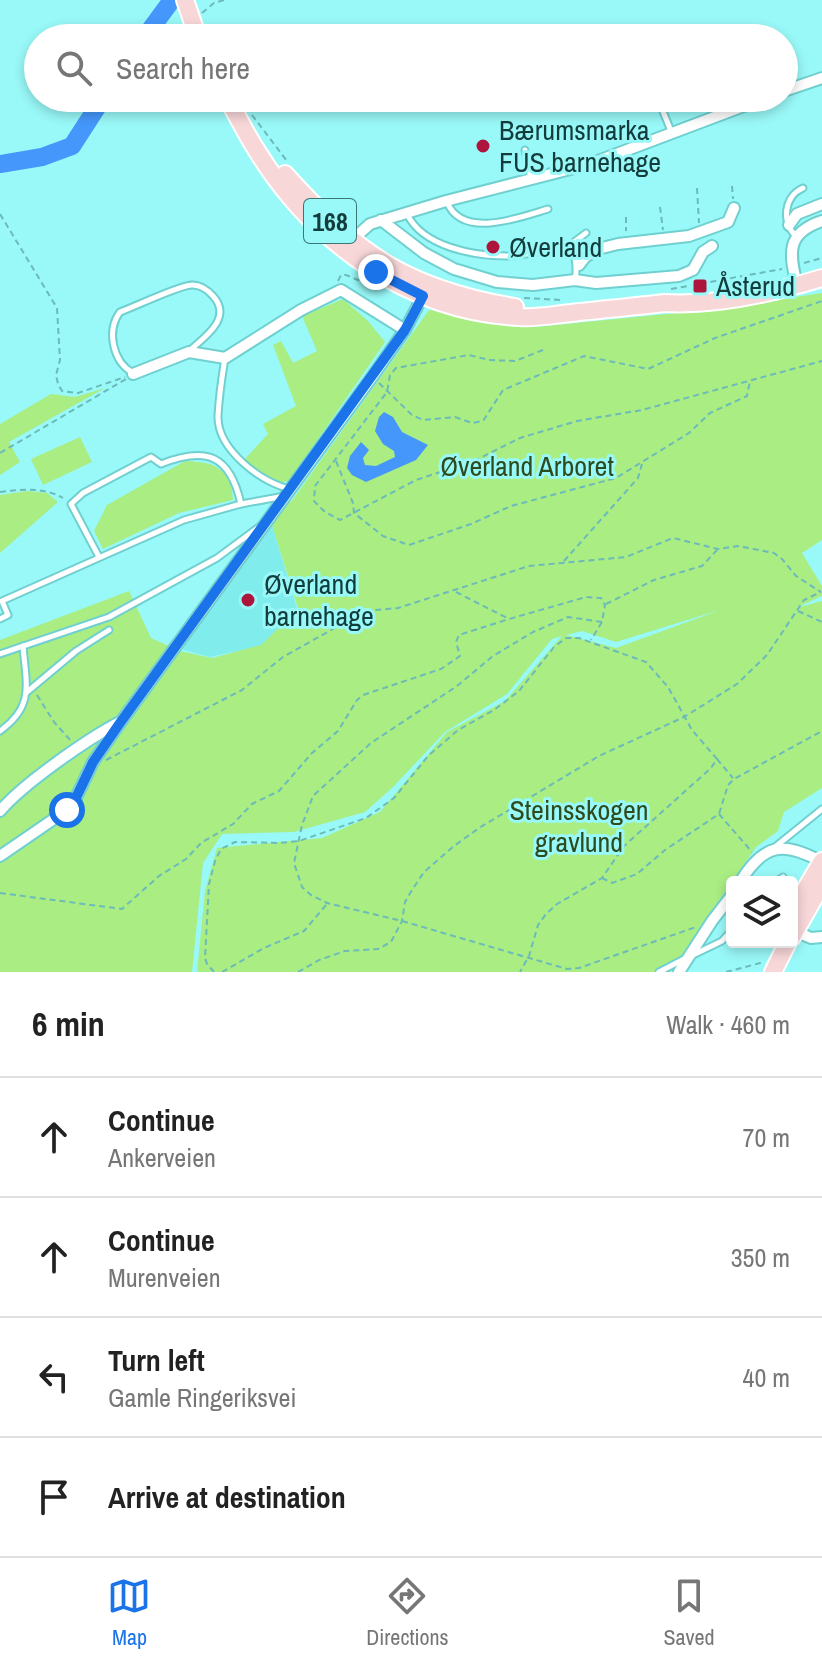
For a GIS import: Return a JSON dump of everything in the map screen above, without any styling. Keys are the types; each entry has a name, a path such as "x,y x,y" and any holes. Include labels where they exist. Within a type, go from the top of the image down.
{"main road":[{"name":"168","path":"236,112 255,149 297,204 376,272 426,290 560,314 720,300 796,280 822,269"},
{"name":"168","path":"796,280 822,278"},
{"path":"798,908 822,862"},
{"path":"798,924 822,884"}],"street":[{"path":"798,86 822,78"},
{"path":"347,245 370,224 381,220 590,164 725,112"},
{"path":"789,225 791,218 797,214 822,204"},
{"path":"579,265 598,249 701,233 728,222 734,208"},
{"path":"381,220 424,253 474,276 497,282 533,285 575,280 596,283 679,276 693,270 703,252 712,246"},
{"path":"796,280 791,252 797,236 810,225 822,221"},
{"path":"133,374 189,352 225,358 301,310 341,290 405,330"},
{"path":"0,856 74,802 93,762 405,330 426,290"},
{"path":"0,811 21,791 78,749 120,723"},
{"path":"745,876 758,859 774,848 797,849 822,862"},
{"path":"679,972 726,903"},
{"path":"798,940 822,937"}],"lane":[{"path":"663,112 671,131"},
{"path":"525,150 532,180"},
{"path":"797,236 790,230 786,215 795,191 803,188"},
{"path":"446,201 460,217 482,223 510,220 548,209"},
{"path":"406,213 410,222 421,232 453,248 510,256 557,247"},
{"path":"575,280 579,265 574,254 574,242 586,233"},
{"path":"133,374 123,368 114,349 114,320 120,312 191,285 204,288 213,296 221,315 189,352"},
{"path":"225,358 218,417 229,446 240,461 289,493"},
{"path":"99,557 71,504 83,493 151,457 161,464 189,455 209,456 227,467 236,483 241,504"},
{"path":"0,619 8,615 2,601 99,557 184,520 289,493"},
{"path":"0,654 109,617 217,558 269,520"},
{"path":"0,731 20,714 30,689 76,651 109,630"},
{"path":"23,646 30,689"},
{"path":"774,848 822,809"},
{"path":"659,972 726,937"}],"path":[{"path":"191,8 224,0"},
{"path":"732,186 734,208"},
{"path":"697,188 701,233"},
{"path":"660,207 664,239"},
{"path":"0,214 57,308 60,360 56,375 62,391 78,393 133,374"},
{"path":"626,217 627,243"},
{"path":"341,290 338,283 341,275 385,290"},
{"path":"387,392 412,415 423,420 455,417 472,423 483,421 503,390 584,356 648,369 715,338 822,301"},
{"path":"543,350 515,361 469,355 396,368 390,375 387,392 315,486 314,501 340,520 416,480 476,460 520,438 577,421 642,410 822,361"},
{"path":"0,453 133,374"},
{"path":"336,459 354,513 383,536 409,545 471,524 511,506 616,478 689,433 710,413 747,396 750,380"},
{"path":"563,562 638,478 642,464"},
{"path":"0,492 26,489 48,491 71,504"},
{"path":"93,762 112,759 242,690 283,657 365,611 398,608 529,566 626,557 673,538 718,549 738,546 774,553 796,576 821,592"},
{"path":"605,605 654,580 702,566 718,549"},
{"path":"454,591 509,619"},
{"path":"298,972 345,951 385,946 396,936 405,902 424,872 479,828 599,756 684,717 737,684 757,667 804,600 821,592"},
{"path":"0,893 122,909 159,876 186,859 201,843 233,824 252,804 279,791 312,753 338,731 363,695 441,669 460,656 456,642 459,635 586,597 601,598 605,605 602,622 590,641"},
{"path":"797,611 822,622"},
{"path":"602,622 568,617 533,632 493,656 457,686 371,743 313,796 294,863 298,880 311,895 327,903 529,956 567,971 712,921"},
{"path":"214,972 205,958 208,895 217,854 227,844 299,841 366,818 380,810 394,798 428,756 458,730 494,710 519,691 554,647 566,638 590,641 646,662 668,687 684,717 734,779"},
{"path":"30,689 78,749"},
{"path":"602,878 612,883 637,874 665,850 719,814 728,785 734,779 822,731"},
{"path":"520,972 529,956 538,925 546,914 557,904 602,878 624,846 711,768 717,759"},
{"path":"719,814 758,859"},
{"path":"222,972 264,948 304,931 327,903"},
{"path":"726,972 775,948"}],"shaded area":[{"path":"272,525 297,609 261,646 210,657 181,649"}],"green space":[{"path":"822,293 822,540 802,553 822,586 822,596 796,608 822,601 822,788 784,812 778,831 756,847 736,876 726,876 726,891 670,972 197,972 205,891 217,848 322,838 380,812 447,732 505,701 562,636 552,639 507,694 445,732 365,812 294,832 222,834 203,863 192,972 0,972 0,640 129,591 151,638 180,651 212,658 261,645 298,609 272,525 286,496 291,502 429,310 535,327 697,311","holes":["720,610 616,648 566,635 582,631 616,642"]},
{"path":"343,299 368,321 385,342 289,481 277,483 242,462 268,434 263,424 296,406 273,345 281,341 293,363 317,351 302,316"},
{"path":"105,388 9,442 20,462 0,475 0,424 51,394 75,397"},
{"path":"80,437 92,462 43,485 31,459"},
{"path":"185,461 205,463 220,469 229,481 233,500 179,513 103,549 94,531 107,505"},
{"path":"27,491 47,493 58,502 0,553 0,495"}],"water":[{"path":"384,412 393,417 402,432 428,445 416,460 366,482 352,475 347,468 350,456 361,442 369,450 363,458 365,465 376,466 395,457 394,451 383,444 375,431"}],"waterway":[{"path":"154,24 172,0"},
{"path":"0,164 42,157 72,146 94,112"}],"place":[{"name":"Bærumsmarka FUS barnehage","path":"483,146"},
{"name":"Øverland","path":"493,247"},
{"name":"Åsterud","path":"700,286"},
{"name":"Øverland barnehage","path":"248,600"}],"route":[{"path":"67,810 93,762 120,723 405,330 423,296 376,272"}],"park label":[{"name":"Øverland Arboret","path":"527,466"},
{"name":"Steinsskogen gravlund","path":"579,826"}]}
